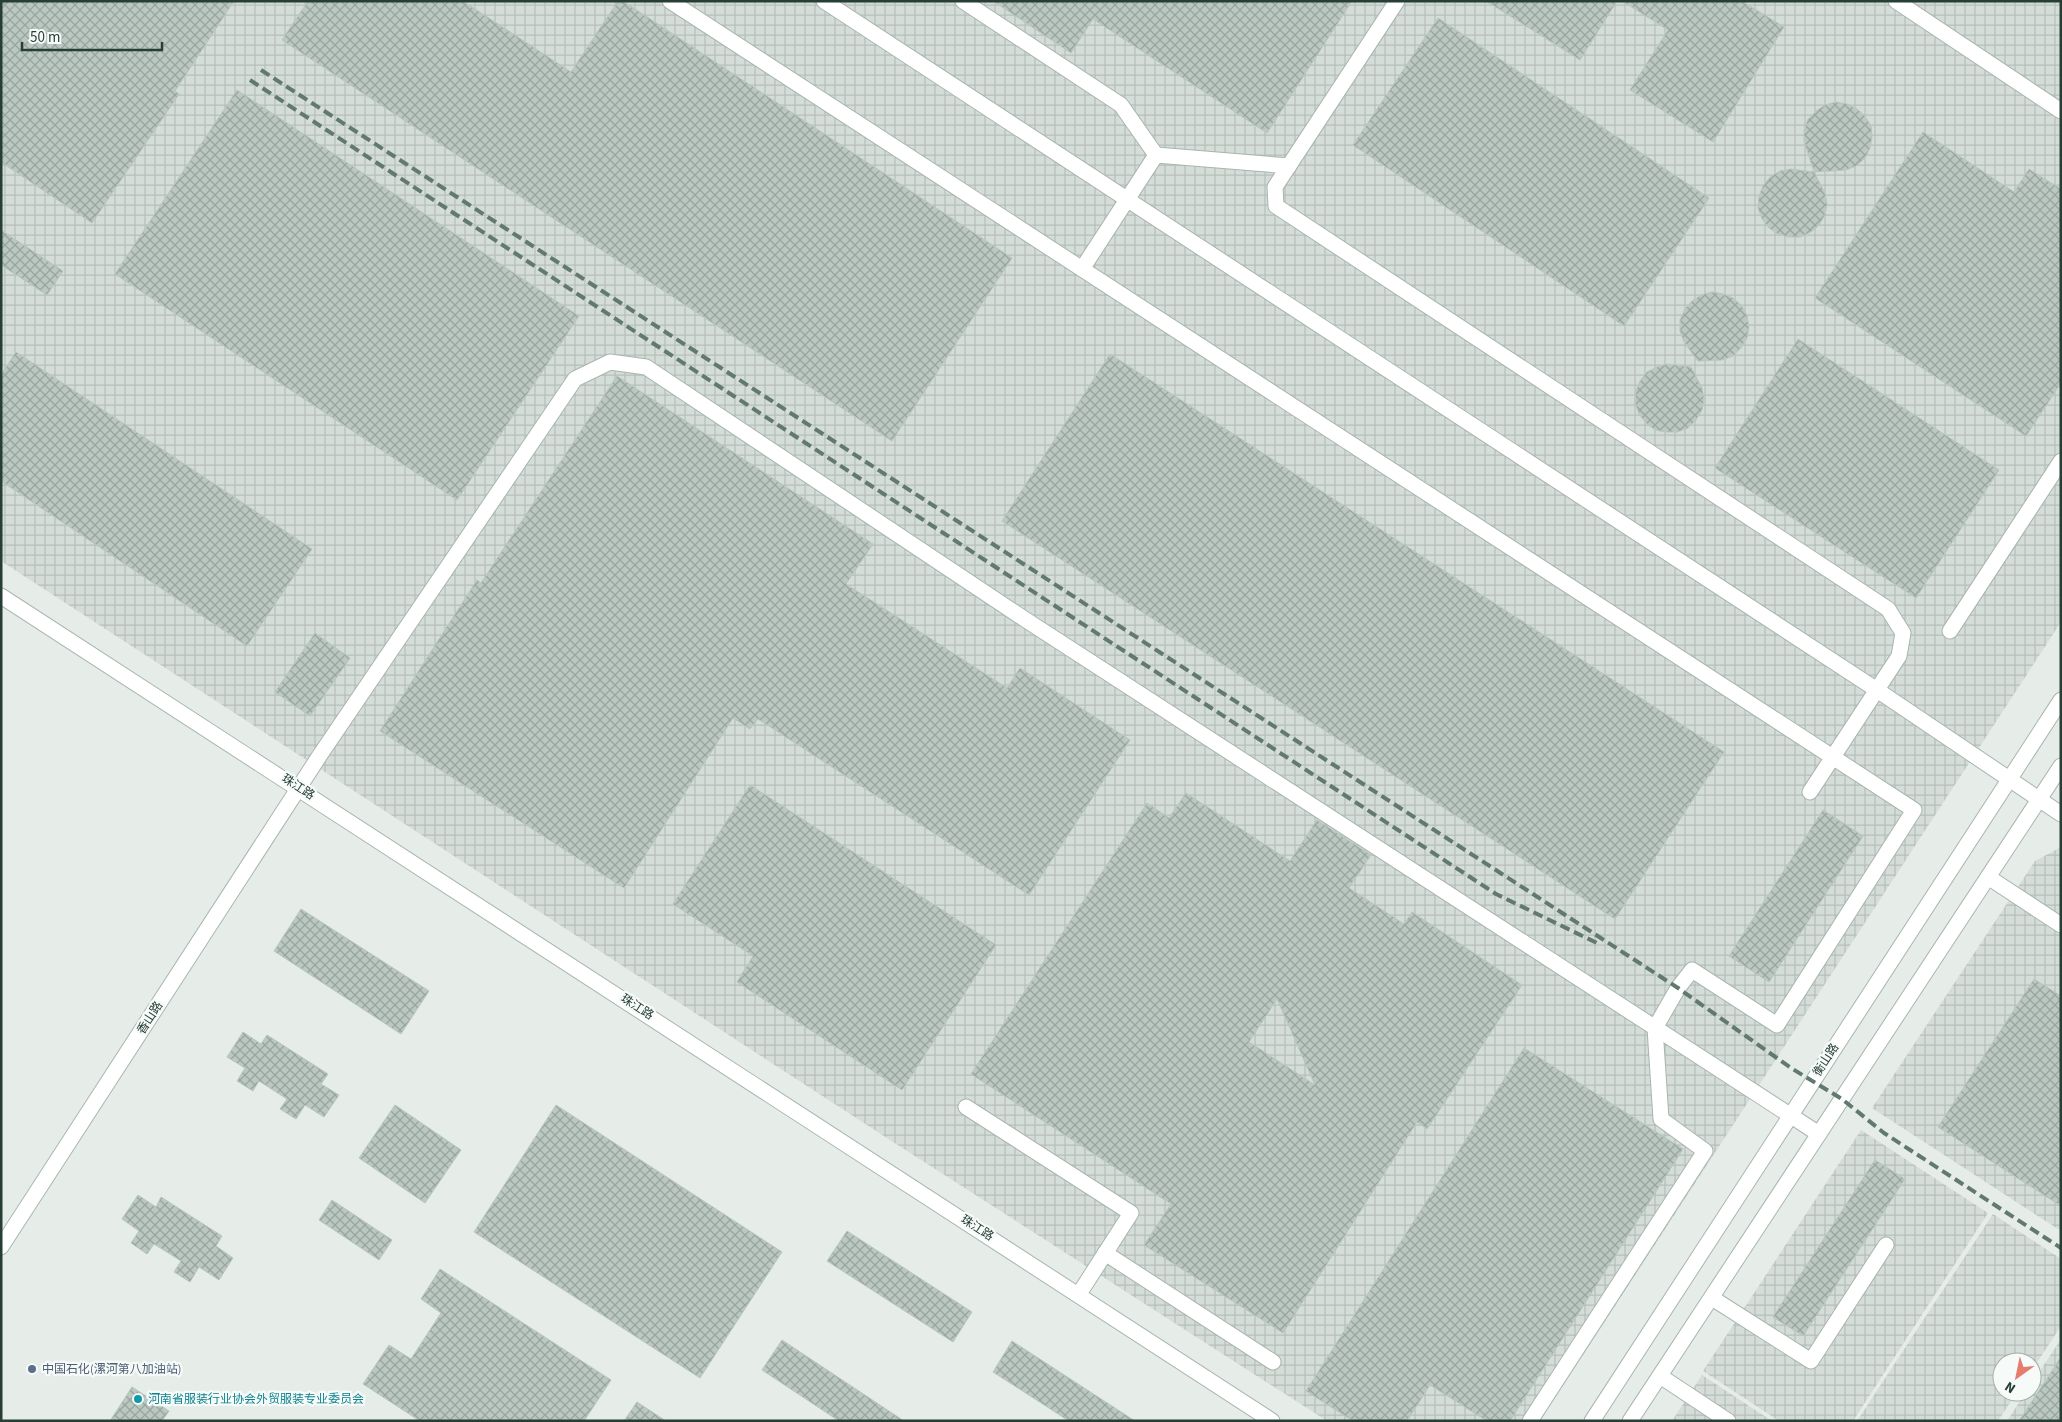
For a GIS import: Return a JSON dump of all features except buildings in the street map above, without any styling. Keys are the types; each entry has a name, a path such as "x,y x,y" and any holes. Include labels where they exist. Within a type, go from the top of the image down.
{"street":[{"path":"670,1 1914,810 1777,1025 1692,970 1678,988 1655,1028 1661,1119 1706,1151 1530,1421"},
{"path":"824,1 1877,690 2061,814"},
{"path":"963,1 1121,104 1156,155"},
{"path":"1397,1 1275,187 1276,206 1888,609 1903,633 1899,656 1810,792"},
{"path":"1896,1 2061,111"},
{"path":"1082,269 1156,155"},
{"path":"1156,155 1289,166"},
{"name":"香山路","path":"1,1247 299,788 575,379 610,362 646,367 1026,620 1819,1134"},
{"path":"1950,631 2056,479 2061,460"},
{"name":"珠江路","path":"1,596 1272,1421"},
{"name":"衡山路","path":"1592,1421 2061,700"},
{"path":"1630,1421 2061,766"},
{"path":"1988,877 2061,925"},
{"path":"966,1107 1131,1213 1079,1294"},
{"path":"1712,1298 1811,1362 1886,1245"},
{"path":"1105,1253 1273,1362"},
{"path":"1660,1376 1728,1421"}],"shaded area":[{"path":"1,1 2061,1 2061,622 1540,1421 1327,1421 890,1140 1,561"},
{"path":"2061,847 2061,1231 1872,1108 2035,861"},
{"path":"1861,1130 1988,1213 1853,1421 1779,1421 1703,1371"},
{"path":"1993,1214 2061,1259 2061,1326 2042,1355 2042,1352 1992,1352 1992,1402 2010,1402 1998,1421 1857,1421"},
{"path":"2061,1339 2061,1421 2007,1421 2019,1402 2042,1402 2042,1368"},
{"path":"1702,1375 1772,1421 1672,1421"}],"railway":[{"path":"261,70 1678,988 1791,1068 1842,1099 1884,1133 2061,1248"},
{"path":"250,80 1496,894 1599,944"}],"place":[{"name":"中国石化(漯河第八加油站)","path":"32,1369"},
{"name":"河南省服装行业协会外贸服装专业委员会","path":"138,1399"}]}
